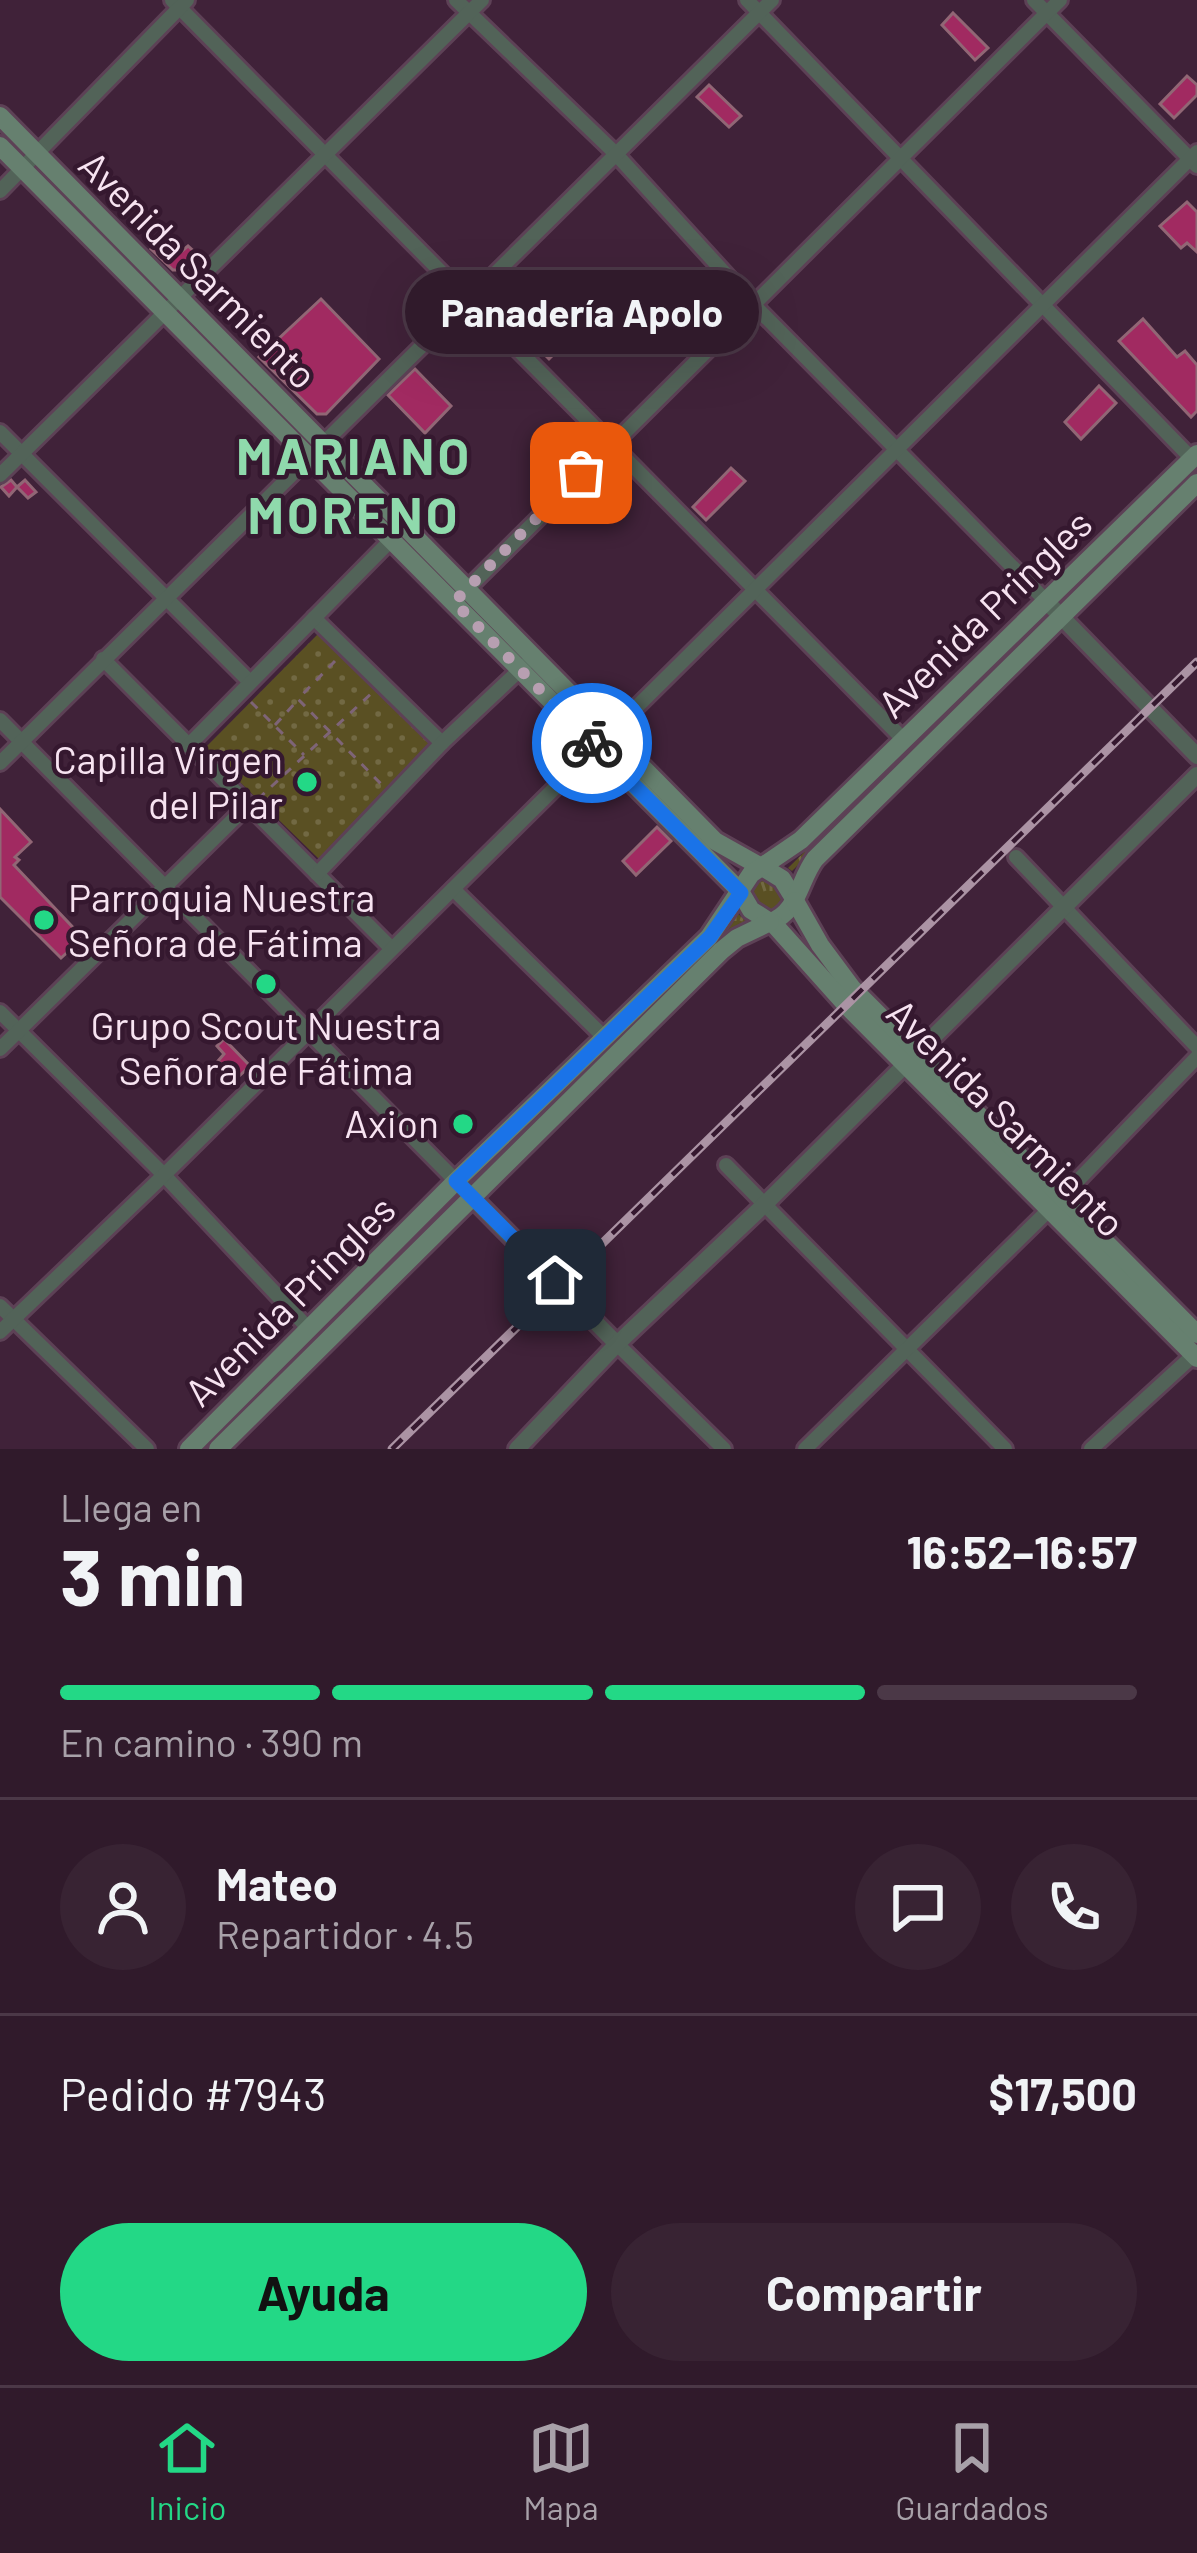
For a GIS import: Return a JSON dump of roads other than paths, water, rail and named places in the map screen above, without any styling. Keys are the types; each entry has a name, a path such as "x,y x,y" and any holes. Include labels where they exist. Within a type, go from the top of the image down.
{"main road":[{"name":"Avenida Sarmiento","path":"0,116 180,299 392,538 460,595"},
{"name":"Avenida Sarmiento","path":"0,146 165,314 318,451 603,740 741,892"},
{"name":"Avenida Pringles","path":"764,868 801,840 1194,457"},
{"name":"Avenida Pringles","path":"795,901 815,859 1197,483"},
{"name":"Avenida Sarmiento","path":"603,740 715,841 764,868"},
{"path":"764,868 782,879 795,901 771,922 752,910 741,892 745,881 764,868"},
{"name":"Avenida Pringles","path":"189,1449 456,1181 710,937 741,892"},
{"name":"Avenida Sarmiento","path":"795,901 852,988 912,1058"},
{"name":"Avenida Sarmiento","path":"771,922 1056,1202 1196,1350"},
{"name":"Avenida Pringles","path":"218,1449 721,951 771,922"}],"street":[{"path":"456,0 615,153 752,303 1197,756"},
{"path":"0,475 482,0"},
{"path":"747,0 1194,457"},
{"path":"0,763 772,0"},
{"path":"0,1332 1042,304 1195,159 1034,0"},
{"path":"460,595 1060,0"},
{"path":"0,191 179,2 323,155 903,739"},
{"path":"0,432 250,682"},
{"path":"188,746 392,538"},
{"path":"314,618 442,743"},
{"path":"103,659 188,746 253,802 391,948"},
{"path":"317,874 442,743 527,663"},
{"path":"0,720 724,1449"},
{"path":"517,1449 617,1344 766,1203 1197,775"},
{"path":"0,1048 253,802"},
{"path":"1016,857 1197,1047"},
{"path":"453,889 604,1036"},
{"path":"0,1012 164,1175 308,1328"},
{"path":"805,1449 1197,1057"},
{"path":"726,1165 1005,1449"},
{"path":"0,1306 147,1449"},
{"path":"1091,1449 1196,1350"}],"railway":[{"path":"392,1449 1197,662"}],"place":[{"name":"Panadería Apolo","path":"581,473"},
{"name":"Capilla Virgen del Pilar","path":"307,782"},
{"name":"Parroquia Nuestra Señora de Fátima","path":"44,920"},
{"name":"Grupo Scout Nuestra Señora de Fátima","path":"266,984"},
{"name":"Axion","path":"463,1124"}],"district":[{"name":"MARIANO MORENO","path":"354,486"}]}
